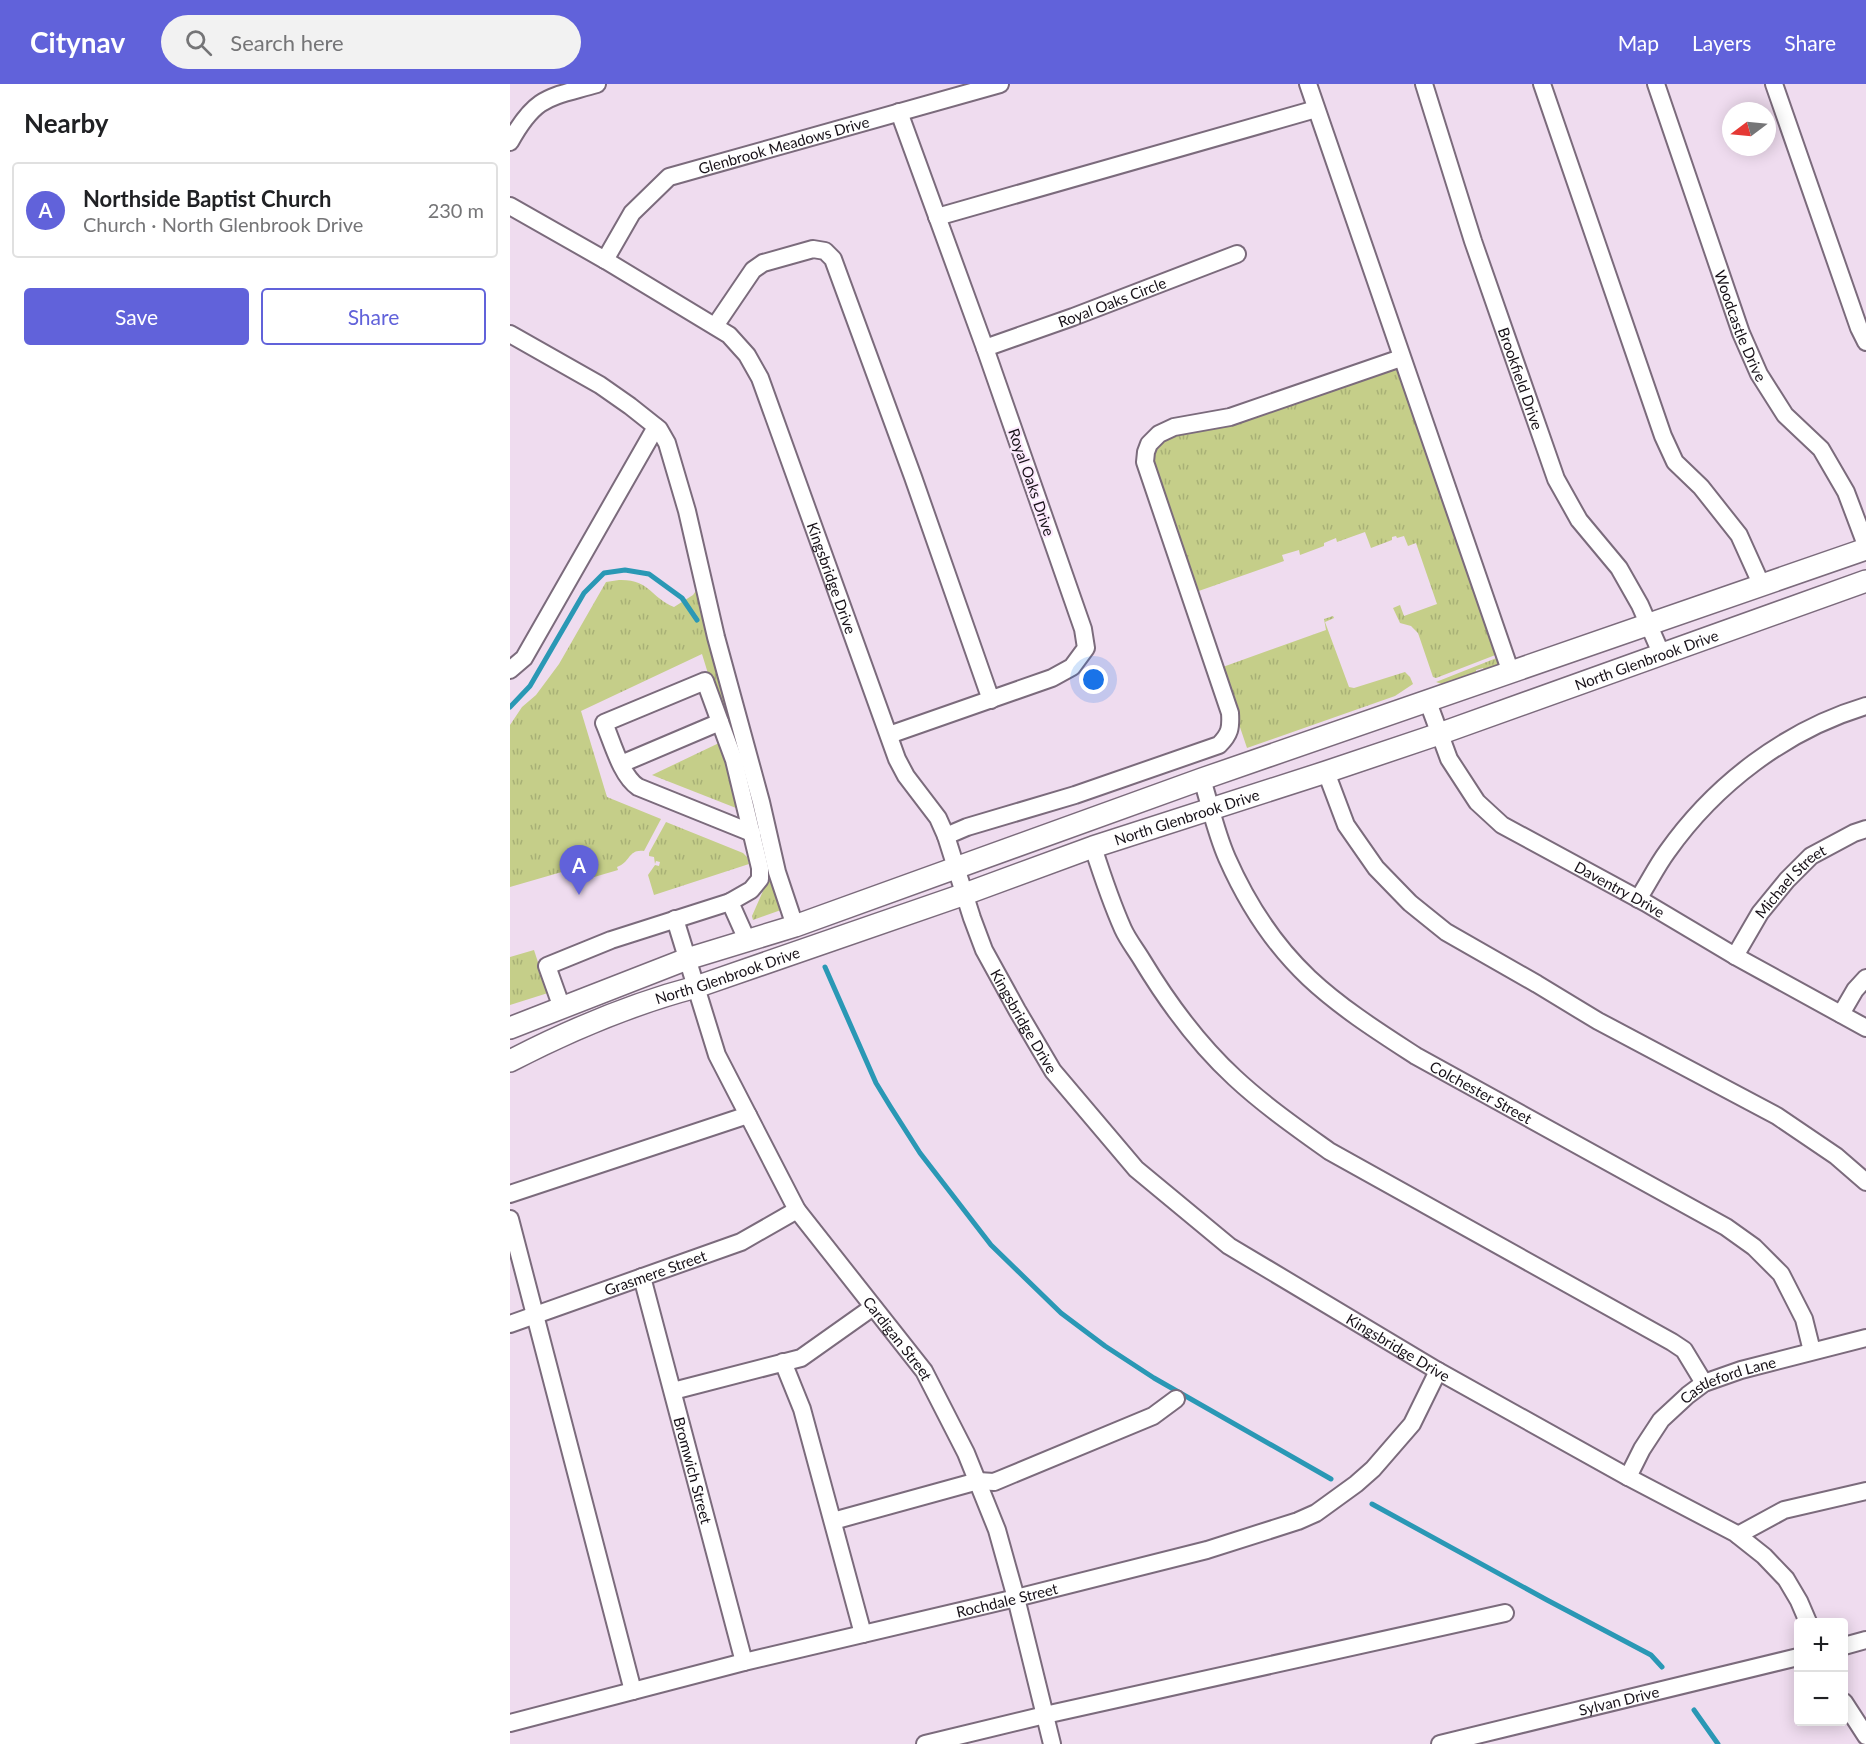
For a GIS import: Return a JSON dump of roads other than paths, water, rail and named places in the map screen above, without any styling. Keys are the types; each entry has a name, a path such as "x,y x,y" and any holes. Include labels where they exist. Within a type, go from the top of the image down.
{"main road":[{"name":"North Glenbrook Drive","path":"510,1028 687,959 795,926 1202,779 1866,549"},
{"name":"North Glenbrook Drive","path":"510,1061 589,1023 654,998 696,987 1094,847 1439,734 1866,581"}],"street":[{"path":"510,142 519,126 541,102 559,94 597,84"},
{"name":"Glenbrook Meadows Drive","path":"605,260 632,213 669,177 1000,84"},
{"path":"1308,84 1511,673"},
{"name":"Brookfield Drive","path":"1424,84 1473,241 1556,479 1580,520 1618,568 1640,605 1660,653"},
{"path":"1542,84 1663,436 1675,462 1701,487 1739,535 1762,586"},
{"name":"Woodcastle Drive","path":"1656,84 1741,333 1755,364 1785,415 1821,449 1846,492 1866,545"},
{"path":"1774,84 1859,328 1866,342"},
{"path":"937,217 1316,109"},
{"name":"Royal Oaks Drive","path":"889,735 1052,678 1072,667 1086,648 1083,629 985,348 899,112"},
{"name":"Kingsbridge Drive","path":"510,206 715,326 729,335 747,355 759,378 897,759 906,776 928,804 946,836 984,951 1053,1071 1136,1169 1229,1246 1438,1371 1628,1477 1738,1535 1764,1556 1786,1579 1806,1618"},
{"path":"715,326 753,270 763,263 813,249 825,251 833,259 991,700"},
{"name":"Royal Oaks Circle","path":"985,348 1237,254"},
{"path":"510,334 600,385 656,427 667,443 761,802 777,872 795,926"},
{"path":"946,836 967,827 1075,795 1219,745 1229,735 1230,713 1145,462 1149,444 1159,434 1174,427 1230,417 1401,358"},
{"path":"510,670 524,658 656,427"},
{"path":"562,1008 547,966 611,940 730,902 751,890 759,879 760,867 752,833 734,760 705,681 604,723 631,783 752,833"},
{"name":"Daventry Drive","path":"1428,702 1449,759 1477,802 1502,825 1866,1028"},
{"path":"1638,899 1666,853 1693,818 1732,781 1784,742 1825,721 1866,706"},
{"path":"621,764 720,722"},
{"path":"1326,772 1346,825 1376,868 1410,903 1446,932 1598,1021 1777,1116 1836,1156 1866,1182"},
{"name":"Colchester Street","path":"1202,779 1226,855 1240,885 1278,943 1310,979 1368,1026 1416,1056 1726,1227 1754,1247 1781,1274 1804,1319 1812,1352"},
{"name":"Michael Street","path":"1735,956 1761,913 1787,880 1811,856 1866,829"},
{"path":"1094,847 1104,883 1124,931 1168,1001 1204,1046 1236,1079 1329,1151 1672,1342 1684,1350 1704,1383"},
{"path":"730,902 747,940"},
{"name":"Cardigan Street","path":"675,919 717,1055 797,1210 924,1371 966,1453 998,1530 1052,1744"},
{"path":"1841,1014 1866,978"},
{"path":"510,1194 748,1115"},
{"name":"Grasmere Street","path":"510,1324 741,1242 797,1210"},
{"path":"510,1219 633,1691"},
{"name":"Bromwich Street","path":"642,1277 744,1662"},
{"path":"673,1391 801,1358 873,1307"},
{"name":"Castleford Lane","path":"1628,1477 1642,1449 1661,1420 1704,1383 1741,1370 1866,1338"},
{"path":"783,1362 802,1409 863,1634"},
{"name":"Rochdale Street","path":"510,1721 1207,1550 1298,1521 1316,1513 1373,1469 1412,1424 1438,1371"},
{"path":"832,1521 978,1481 994,1482 1153,1416 1176,1399"},
{"path":"1738,1535 1784,1510 1866,1491"},
{"path":"925,1744 1045,1715 1505,1613"},
{"path":"1848,1645 1866,1640"},
{"name":"Sylvan Drive","path":"1440,1744 1794,1658"},
{"path":"1848,1708 1866,1736"}],"waterway":[{"path":"510,707 530,686 584,593 604,573 625,570 649,574 682,598 697,620"},
{"path":"825,967 876,1083 920,1153 991,1245 1061,1313 1105,1346 1154,1378 1331,1479"},
{"path":"1372,1504 1651,1655 1662,1667"},
{"path":"1694,1710 1718,1744"}],"place":[{"name":"Northside Baptist Church","path":"579,895"}]}
